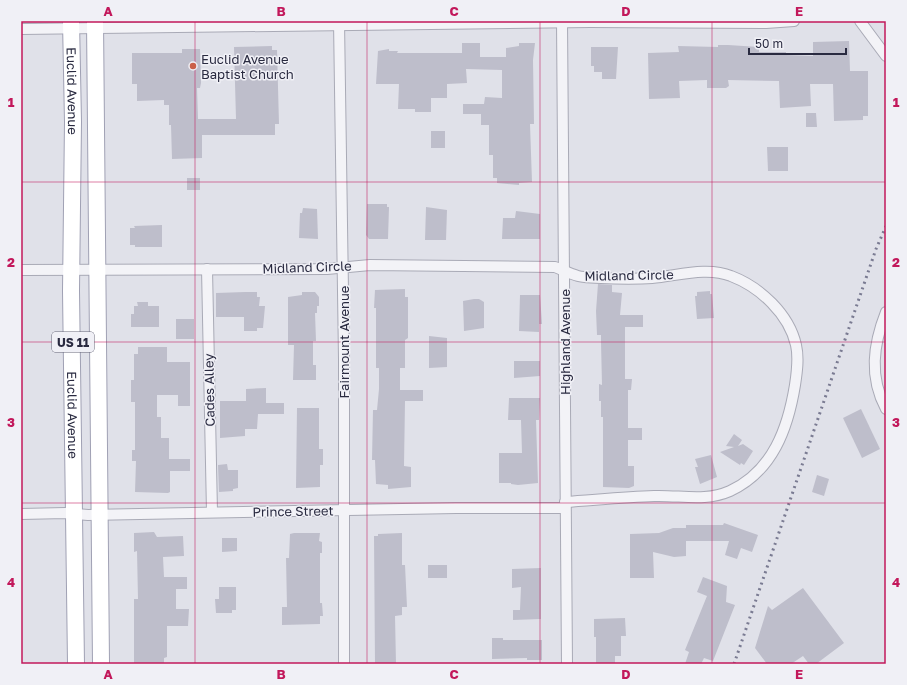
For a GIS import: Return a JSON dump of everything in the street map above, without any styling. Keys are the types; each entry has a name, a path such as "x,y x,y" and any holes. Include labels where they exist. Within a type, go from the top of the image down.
{"main road":[{"name":"Euclid Avenue","path":"72,25 71,269 76,664"},
{"name":"Euclid Avenue","path":"96,25 101,664"}],"street":[{"path":"21,28 72,25 562,22 766,23 794,21"},
{"path":"860,21 886,56"},
{"name":"Highland Avenue","path":"562,22 567,664"},
{"name":"Fairmount Avenue","path":"339,23 343,267 344,664"},
{"name":"Midland Circle","path":"21,270 99,268 327,269 343,267 555,267 582,277 650,278 709,272 731,276 749,285 766,298 778,310 792,332 798,360 792,407 785,431 775,450 761,468 732,490 705,498 656,496 565,505"},
{"name":"Cades Alley","path":"207,269 212,512"},
{"path":"886,312 876,343 874,363 875,381 886,409"},
{"name":"Prince Street","path":"21,514 344,511 565,505"}],"building":[{"path":"849,41 850,71 868,71 868,116 863,116 863,120 834,121 833,84 810,84 811,106 780,108 779,81 728,80 729,86 726,88 707,88 707,80 679,81 680,98 649,99 648,53 679,52 678,46 718,47 718,45 728,45 759,47 759,52 786,52 786,55 813,56 813,42"},
{"path":"462,43 480,43 480,57 506,57 506,48 519,46 519,43 535,43 533,60 534,124 530,124 532,182 519,183 519,185 497,183 497,178 493,178 493,155 489,155 489,125 481,125 481,114 463,114 463,104 484,104 485,97 502,98 502,70 466,69 467,83 447,84 447,98 431,98 431,112 415,112 415,109 398,109 399,84 376,84 378,51 389,49 389,51 398,51 397,53 462,53"},
{"path":"272,46 272,50 277,50 279,124 275,124 275,135 202,135 202,158 172,159 169,105 164,105 164,100 137,101 137,84 132,84 132,53 182,53 182,49 200,49 201,83 200,88 197,88 198,119 236,119 234,47"},
{"path":"591,47 618,47 616,79 602,79 602,72 594,72 594,66 591,66"},
{"path":"806,113 816,113 817,127 806,127"},
{"path":"431,131 445,131 445,148 431,148"},
{"path":"767,147 788,147 788,171 768,171"},
{"path":"187,178 200,178 200,190 187,190"},
{"path":"367,204 387,204 387,207 389,207 388,239 369,239 366,235"},
{"path":"426,207 447,210 446,240 425,240"},
{"path":"303,208 317,209 318,239 299,238 300,213 302,213"},
{"path":"516,211 540,214 540,239 502,239 503,218 515,218"},
{"path":"162,225 162,247 135,247 135,245 130,245 130,228 135,228 134,226"},
{"path":"598,284 612,285 612,292 622,293 620,315 643,315 643,327 625,327 625,379 632,379 631,390 628,390 628,428 642,428 642,440 628,440 628,466 634,466 634,486 629,488 603,487 603,417 601,417 601,401 599,401 599,384 602,385 601,335 597,335 596,311"},
{"path":"405,289 405,297 408,297 408,338 405,340 405,368 400,368 400,390 423,390 423,401 405,401 404,466 411,467 411,487 388,489 388,485 376,484 375,460 372,460 373,410 377,410 379,389 379,368 376,368 376,308 374,308 375,290"},
{"path":"710,291 710,294 712,294 714,318 697,319 695,296 697,296 697,292"},
{"path":"257,292 257,297 260,297 259,306 265,306 263,328 257,328 257,331 244,331 244,317 216,317 216,293"},
{"path":"302,292 315,292 319,297 319,306 317,306 317,313 315,313 316,341 313,341 313,365 316,365 316,380 293,380 294,345 288,345 288,297 302,295"},
{"path":"520,295 540,295 542,324 539,324 539,332 519,331"},
{"path":"479,299 484,302 484,328 464,331 463,301"},
{"path":"137,302 148,302 148,306 159,306 159,327 131,327 131,314 134,314 134,306 138,306"},
{"path":"176,319 194,319 194,339 176,339"},
{"path":"429,336 447,338 447,367 429,368"},
{"path":"138,347 167,347 167,362 190,362 190,406 178,406 178,395 157,395 157,417 161,417 161,438 169,438 169,459 190,459 190,471 170,471 170,492 168,493 135,492 136,461 132,461 132,450 135,450 135,402 131,402 131,380 134,380 134,354 138,354"},
{"path":"514,361 540,361 540,376 514,378"},
{"path":"266,388 266,403 284,403 284,414 258,414 257,429 245,429 245,436 220,438 220,401 246,401 246,389"},
{"path":"509,398 540,398 539,420 536,420 538,483 518,485 511,483 499,483 499,453 522,453 521,420 508,420"},
{"path":"297,408 319,408 319,449 323,449 323,465 320,465 320,487 296,488"},
{"path":"861,409 880,449 862,458 843,418"},
{"path":"734,434 742,440 738,446 743,444 753,451 744,465 741,463 740,465 720,452 734,447 726,446"},
{"path":"711,455 717,477 700,484 695,467 698,467 695,459"},
{"path":"227,464 228,470 238,470 238,488 233,489 233,491 219,492 218,465"},
{"path":"817,475 829,479 824,496 812,492"},
{"path":"724,523 758,535 752,552 741,548 737,559 725,555 729,541 686,541 686,556 674,557 653,552 654,578 630,578 630,534 659,533 673,528 686,528 686,525 723,525"},
{"path":"154,532 157,537 183,536 184,556 163,557 164,577 187,577 187,589 176,589 176,609 189,609 188,626 167,626 167,657 164,658 164,664 134,664 134,599 138,599 137,551 134,552 134,533"},
{"path":"320,533 319,541 322,542 322,553 320,553 320,603 322,603 323,616 320,616 320,624 282,625 282,607 287,607 286,558 289,558 290,534"},
{"path":"402,533 402,565 405,565 407,607 402,607 402,615 395,616 396,664 375,664 374,536 378,536 378,534"},
{"path":"222,538 237,538 237,551 222,552"},
{"path":"428,565 447,565 447,578 428,578"},
{"path":"541,568 541,619 513,620 513,610 520,610 521,587 512,588 512,569"},
{"path":"703,577 727,586 726,602 735,605 713,661 704,658 701,664 685,664 689,652 685,650 707,596 697,592"},
{"path":"219,587 236,587 236,610 232,610 232,613 216,613 215,599 219,599"},
{"path":"803,588 844,643 816,664 809,664 803,656 791,664 767,664 755,648 768,606 772,610"},
{"path":"625,618 626,636 621,636 621,656 615,656 615,664 596,664 594,619"},
{"path":"492,638 503,638 503,640 542,640 542,660 527,660 527,658 492,659"}],"railway":[{"path":"734,664 876,249 886,226"}],"place":[{"name":"Euclid Avenue Baptist Church","path":"193,66"}]}
